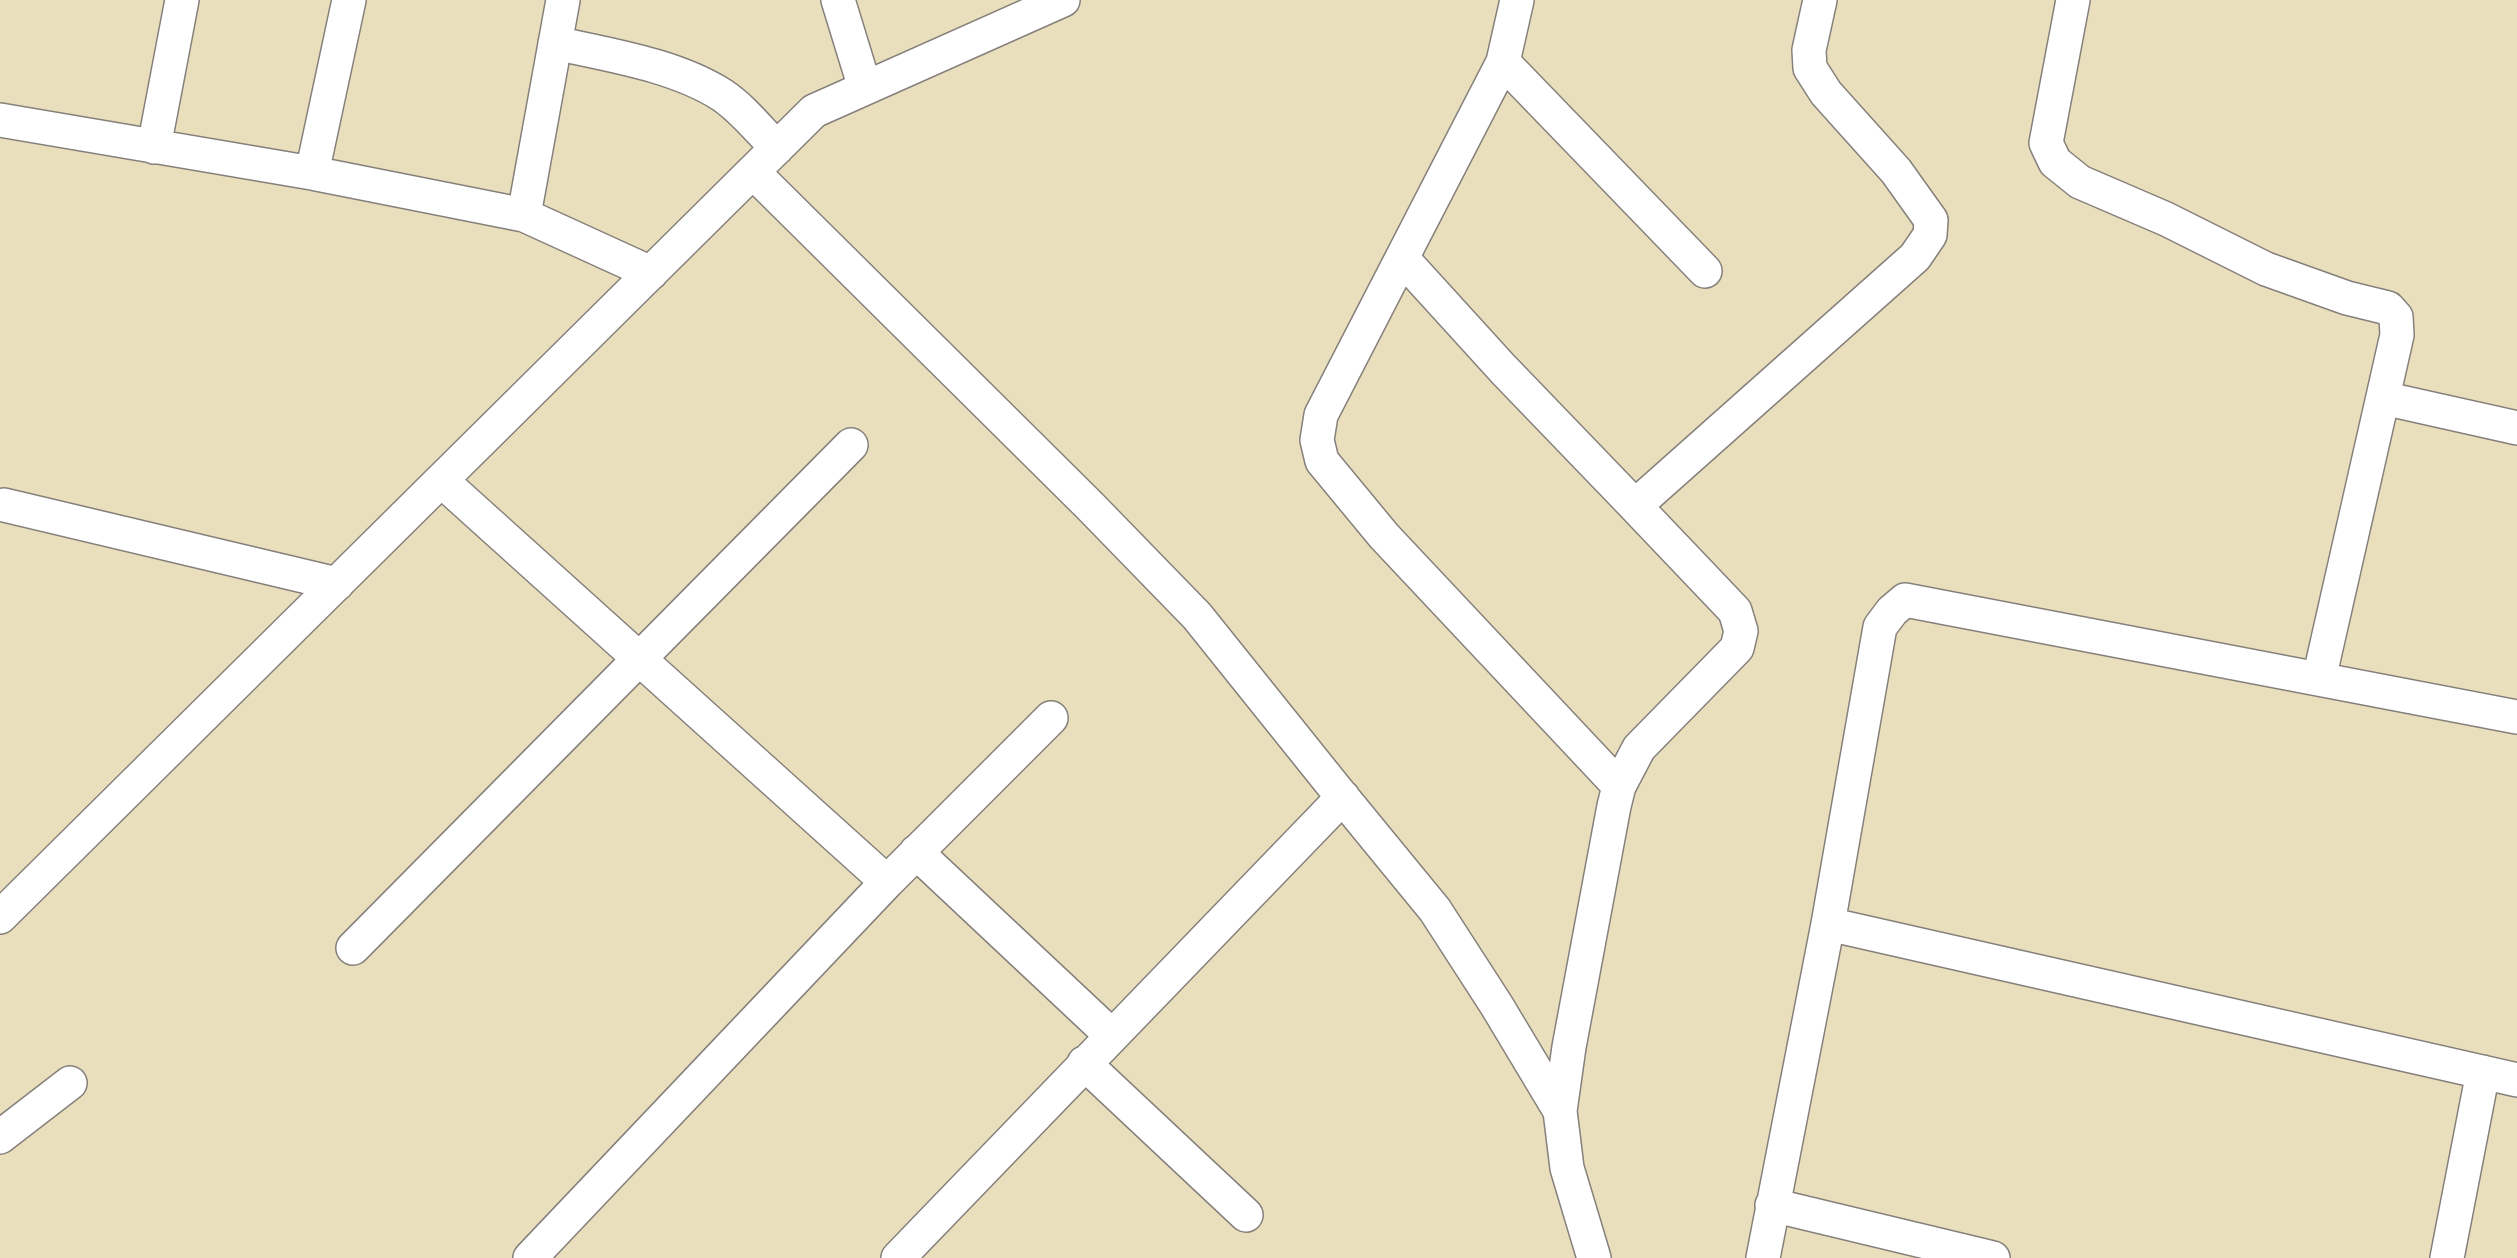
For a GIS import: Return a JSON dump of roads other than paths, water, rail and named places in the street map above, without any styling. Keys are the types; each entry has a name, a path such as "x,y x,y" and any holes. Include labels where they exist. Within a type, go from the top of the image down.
{"street":[{"path":"154,147 182,0"},
{"path":"312,173 349,0"},
{"path":"524,215 563,0"},
{"path":"838,0 865,88"},
{"path":"0,917 814,111 865,88 1012,10 1063,0"},
{"path":"1517,0 1503,62 1321,415 1317,440 1322,461 1384,536 1619,786"},
{"path":"1634,506 1915,257 1930,235 1931,220 1896,171 1826,93 1810,68 1809,50 1821,0"},
{"path":"2073,0 2046,143 2055,162 2080,182 2166,219 2266,269 2347,298 2388,308 2396,317 2397,335 2319,679"},
{"path":"555,43 634,61 721,94 777,148"},
{"path":"1503,62 1705,271"},
{"path":"0,120 312,173 524,215 651,273"},
{"path":"753,172 1197,615 1435,910 1560,1111"},
{"path":"1402,258 1503,369 1735,611 1741,631 1737,648 1639,748 1619,786 1571,1034 1560,1111 1567,1168 1594,1258"},
{"path":"2383,398 2517,428"},
{"path":"353,947 851,445"},
{"path":"442,481 887,882"},
{"path":"4,505 337,584"},
{"path":"1763,1258 1828,924 1880,627 1905,600 2517,718"},
{"path":"530,1258 887,882 1051,718"},
{"path":"898,1258 1343,797"},
{"path":"916,852 1111,1035"},
{"path":"1828,924 2517,1080"},
{"path":"1084,1063 1247,1215"},
{"path":"2447,1258 2483,1072"},
{"path":"0,1137 70,1083"},
{"path":"1772,1205 1993,1258"}]}
